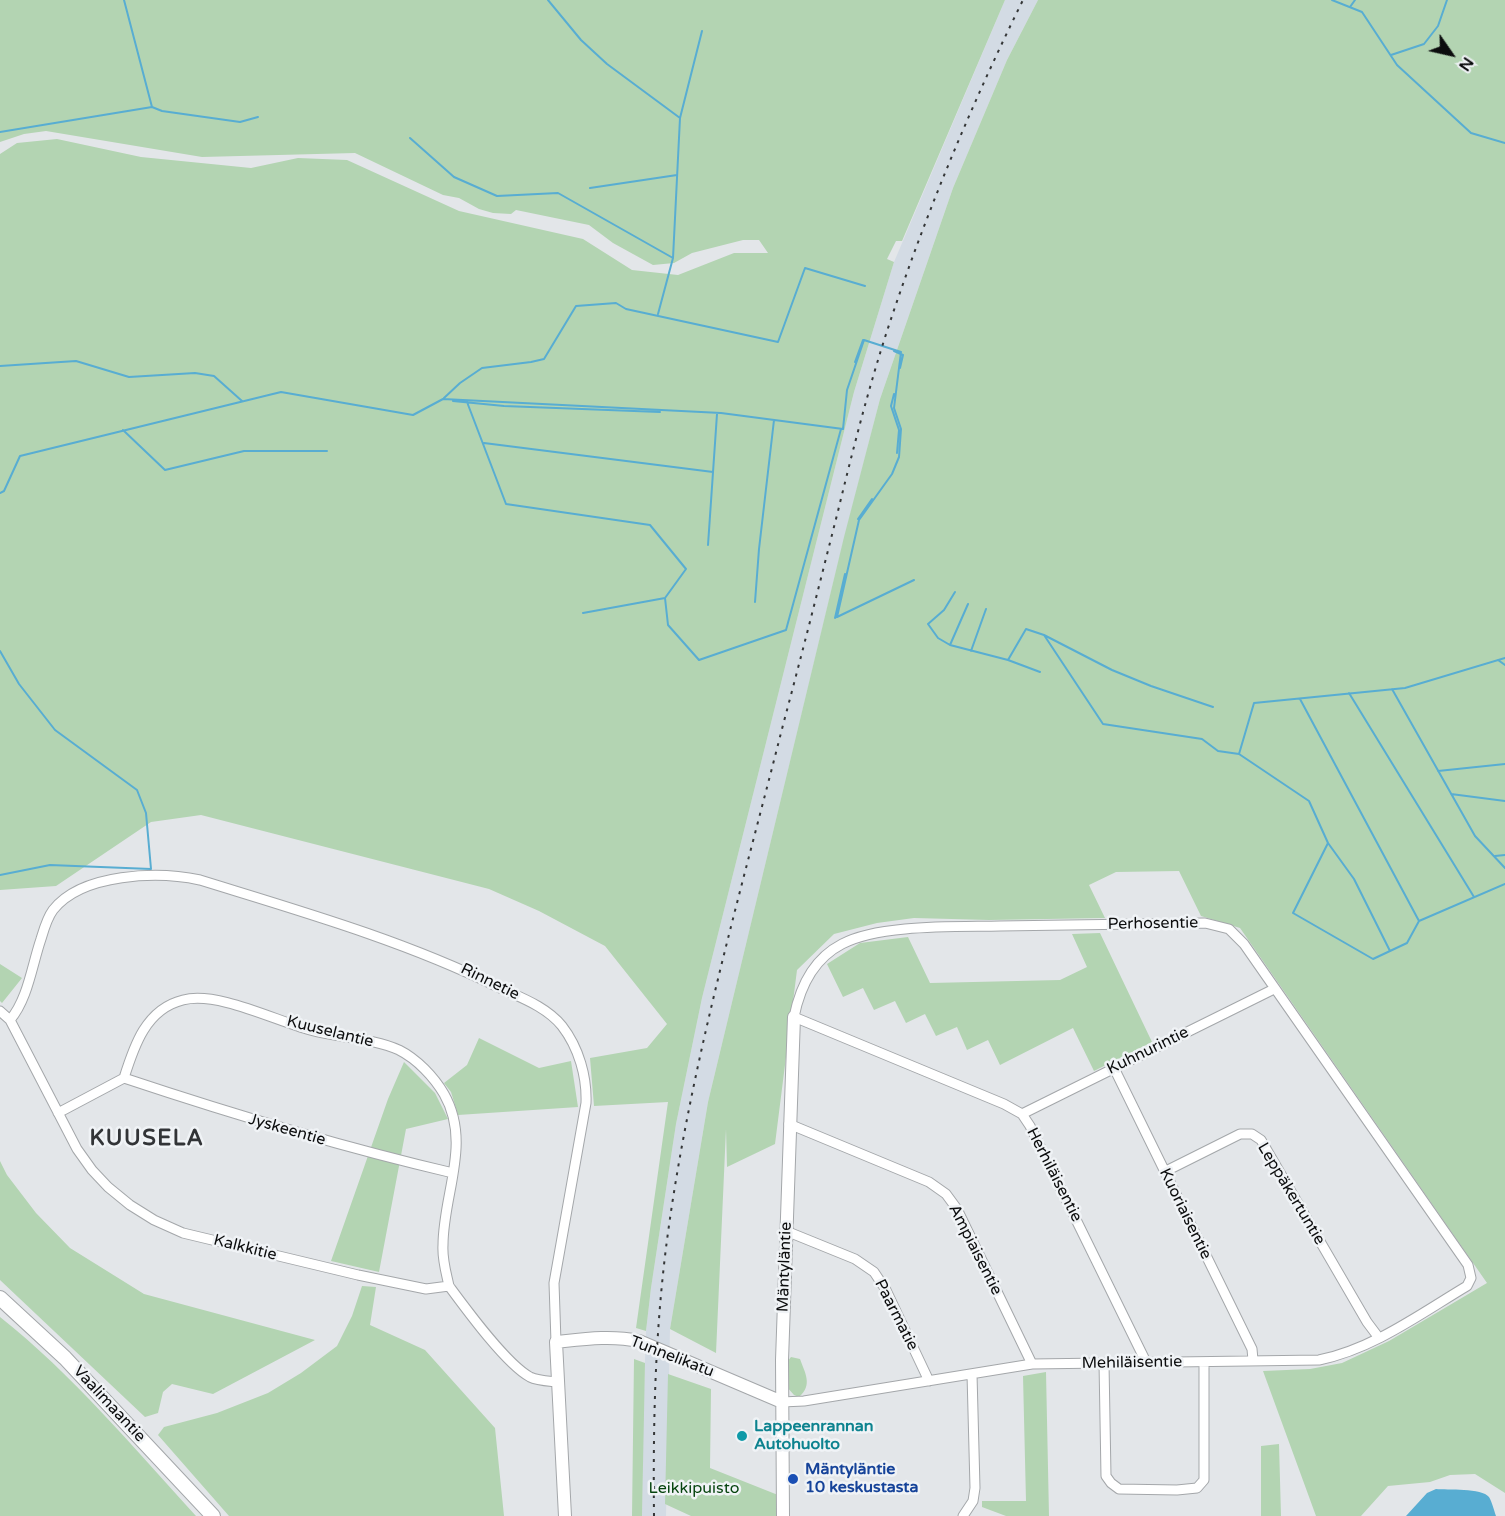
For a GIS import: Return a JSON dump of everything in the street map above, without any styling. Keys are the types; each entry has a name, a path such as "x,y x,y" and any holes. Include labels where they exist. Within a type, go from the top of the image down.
{"main road":[{"name":"Vaalimaantie","path":"0,1298 65,1358 213,1516"}],"street":[{"name":"Rinnetie","path":"10,1020 18,1010 40,940 53,910 69,894 88,885 152,875 178,875 200,880 450,963 542,1009 561,1025 575,1047 586,1090 586,1103 554,1283 565,1516"},
{"name":"Perhosentie","path":"794,1017 798,995 820,960 842,944 866,935 896,930 971,927 1205,922 1229,929 1244,944 1468,1265 1471,1278 1467,1286"},
{"name":"Kuhnurintie","path":"1022,1114 1274,989"},
{"name":"Kuuselantie","path":"124,1078 144,1027 162,1008 183,1000 202,998 221,1001 312,1031 382,1045 399,1051 421,1066 435,1080 444,1095 457,1135 442,1244 449,1286"},
{"name":"Kalkkitie","path":"0,1011 10,1020 77,1149 92,1170 130,1205 154,1220 183,1233 358,1275 426,1289 449,1286"},
{"name":"Herhiläisentie","path":"794,1017 1004,1104 1022,1114 1146,1362"},
{"name":"Mäntyläntie","path":"783,1516 782,1402 794,1017"},
{"name":"Kuoriaisentie","path":"1114,1068 1252,1348 1253,1360"},
{"path":"58,1113 124,1078"},
{"name":"Jyskeentie","path":"124,1078 254,1120 399,1161 453,1173"},
{"name":"Ampiaisentie","path":"789,1124 929,1182 946,1194 957,1209 1032,1364"},
{"name":"Leppäkertuntie","path":"1164,1172 1240,1134 1252,1134 1261,1140 1367,1322 1379,1338"},
{"name":"Paarmatie","path":"786,1231 855,1259 874,1272 886,1290 929,1381"},
{"path":"449,1286 515,1365 531,1377 558,1382"},
{"name":"Mehiläisentie","path":"782,1402 804,1401 1032,1364 1319,1360 1354,1350 1379,1338 1467,1286"},
{"name":"Tunnelikatu","path":"556,1342 606,1338 639,1341 782,1402"},
{"path":"1104,1363 1106,1476 1119,1489 1177,1490 1197,1488 1204,1480 1204,1362"},
{"path":"963,1516 973,1501 975,1488 972,1374"}],"shaded area":[{"path":"1005,0 1038,0 1007,60 953,188 880,399 838,563 708,1102 670,1329 666,1516 642,1516 646,1331 676,1124 702,998 854,392 894,262"}],"green space":[{"path":"0,0 1005,0 902,241 896,241 887,259 894,262 854,392 702,998 676,1124 646,1331 636,1328 668,1102 594,1106 590,1058 647,1048 667,1024 605,946 539,911 489,889 201,815 151,822 56,886 0,890 0,154 17,143 57,139 141,157 251,168 298,158 347,160 459,211 583,239 632,270 678,275 734,253 768,253 759,240 743,240 692,253 674,263 653,265 613,243 589,225 516,210 511,214 479,209 459,198 443,195 355,153 202,157 46,131 24,134 0,142"},
{"path":"1038,0 1505,0 1505,1493 1475,1474 1450,1475 1430,1482 1388,1486 1361,1516 1316,1516 1263,1371 1310,1369 1342,1363 1389,1341 1487,1283 1240,928 1201,916 1179,871 1116,872 1089,885 1105,918 989,920 914,918 877,923 834,934 797,970 775,1144 727,1167 726,1129 716,1353 670,1329 708,1102 844,537 880,399 953,188 1007,60"},
{"path":"1100,933 1152,1042 1094,1071 1073,1028 1000,1065 988,1040 967,1050 957,1027 936,1036 925,1014 906,1023 895,1001 874,1010 863,988 843,997 827,964 860,943 908,937 930,983 1060,980 1087,967 1072,934"},
{"path":"0,964 22,978 2,1003 0,1001"},
{"path":"479,1038 539,1068 571,1061 578,1107 458,1115 451,1092 444,1083 467,1065"},
{"path":"404,1062 435,1093 448,1119 406,1129 379,1272 331,1261 388,1099"},
{"path":"0,1161 7,1175 36,1213 70,1248 144,1294 315,1340 213,1394 172,1384 163,1392 158,1413 145,1417 0,1280"},
{"path":"362,1286 376,1287 370,1325 425,1350 495,1428 504,1516 229,1516 158,1435 164,1427 217,1413 268,1393 301,1373 337,1346 352,1316"},
{"path":"0,1317 27,1339 77,1387 196,1516 0,1516"},
{"path":"791,1357 800,1359 807,1379 806,1388 799,1397 786,1386 787,1362"},
{"path":"634,1359 645,1363 642,1516 632,1516"},
{"path":"1046,1372 1049,1516 1006,1516 982,1507 982,1501 1026,1501 1023,1376"},
{"name":"Leikkipuisto","path":"668,1374 711,1389 710,1468 778,1495 778,1516 691,1516 665,1504"},
{"path":"1279,1444 1281,1516 1261,1516 1261,1446"}],"water":[{"path":"1436,1489 1485,1494 1490,1499 1496,1516 1406,1516 1427,1493"}],"waterway":[{"path":"124,0 152,107"},
{"path":"548,0 581,40 607,64 680,118"},
{"path":"1332,0 1362,12 1397,65 1471,133 1505,143"},
{"path":"1350,7 1355,0"},
{"path":"1391,55 1424,44 1438,26 1447,0"},
{"path":"658,314 673,258 680,118 702,31"},
{"path":"0,132 152,107 162,111 240,122 258,117"},
{"path":"410,138 454,177 497,196 558,193 673,258"},
{"path":"590,188 677,175"},
{"path":"444,398 460,383 482,368 544,359 576,306 616,303 626,309 778,342 805,268 865,286"},
{"path":"855,362 863,340"},
{"path":"0,493 4,491 20,456 281,392 413,415 443,399 721,413 843,429 847,390 864,340 901,352 894,408 901,429 899,457 892,474 859,520 837,617 914,580"},
{"path":"894,351 903,355 900,368"},
{"path":"0,366 76,361 129,377 195,373 214,376 242,401"},
{"path":"894,394 891,406 899,430 897,453"},
{"path":"453,401 504,406 660,412"},
{"path":"467,402 506,504 650,525 686,569 665,598 583,613"},
{"path":"708,545 717,414"},
{"path":"755,602 774,420"},
{"path":"665,598 668,625 699,660 786,630 841,429"},
{"path":"123,430 165,470 244,451 327,451"},
{"path":"484,443 713,472"},
{"path":"858,519 872,499"},
{"path":"838,616 835,618 845,574"},
{"path":"955,592 944,610 928,624 938,638 950,645 1008,660 1040,672"},
{"path":"950,645 968,604"},
{"path":"971,651 986,609"},
{"path":"1008,660 1026,629 1044,635 1112,670 1213,707"},
{"path":"1044,635 1103,724 1202,739 1218,751 1239,754 1309,801 1328,843 1354,879 1390,951"},
{"path":"0,651 19,684 55,730 137,790 146,813 151,869 50,865 0,875"},
{"path":"1239,754 1254,703 1405,688 1505,658"},
{"path":"1498,660 1505,665"},
{"path":"1392,689 1475,836 1505,868"},
{"path":"1349,693 1474,897"},
{"path":"1300,699 1419,921"},
{"path":"1438,771 1505,764"},
{"path":"1451,794 1505,801"},
{"path":"1328,843 1293,913 1373,959 1407,943 1419,921 1505,884"},
{"path":"1495,856 1505,855"}],"railway":[{"path":"654,1516 656,1378 667,1240 702,1045 733,917 857,436 885,337 921,233 953,154 1023,0"}],"place":[{"name":"Lappeenrannan Autohuolto","path":"742,1436"},
{"name":"Mäntyläntie 10 keskustasta","path":"793,1479"}],"district":[{"name":"KUUSELA","path":"147,1139"}]}
